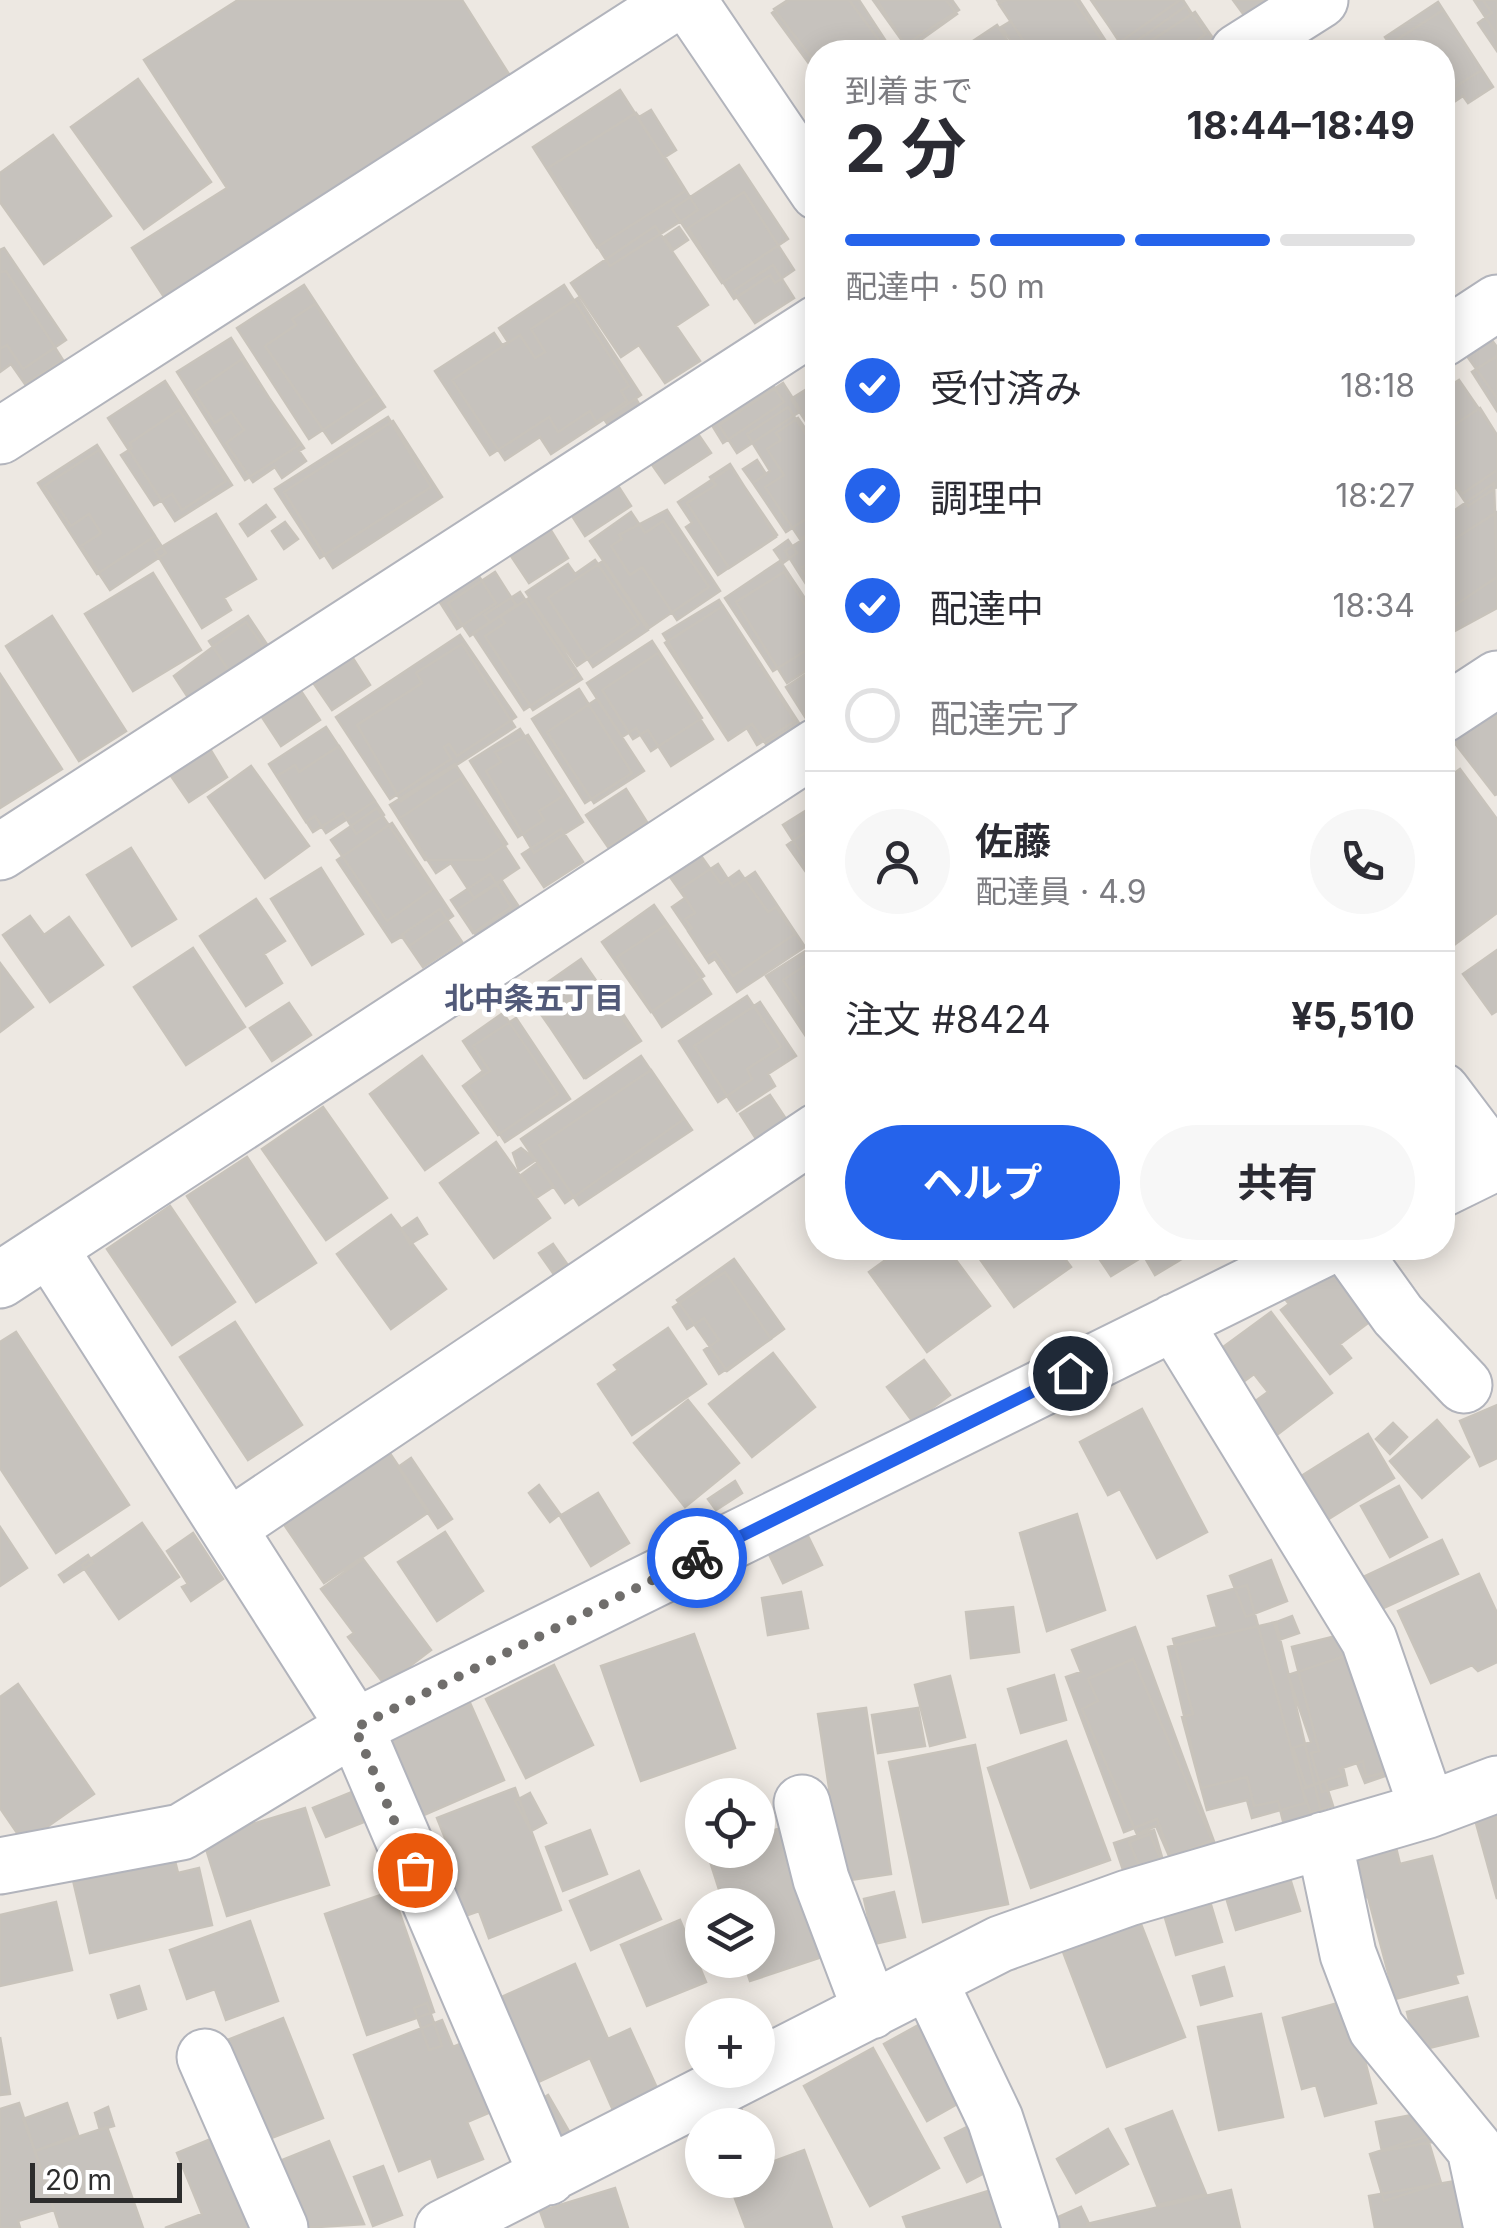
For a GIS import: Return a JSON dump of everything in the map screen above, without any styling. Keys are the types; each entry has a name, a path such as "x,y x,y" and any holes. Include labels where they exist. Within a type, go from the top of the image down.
{"street":[{"path":"0,436 678,0"},
{"path":"688,0 805,173"},
{"path":"1257,40 1320,0"},
{"path":"1455,330 1497,303"},
{"path":"0,852 805,331"},
{"path":"1455,706 1497,679"},
{"path":"0,1280 805,754"},
{"path":"1455,1108 1497,1163 1455,1183"},
{"path":"228,1528 805,1141"},
{"path":"50,1248 355,1728 548,2178"},
{"path":"0,1866 180,1832 355,1728 1301,1260"},
{"path":"1359,1260 1398,1315 1464,1385"},
{"path":"1174,1322 1369,1640 1428,1810"},
{"path":"444,2228 1000,1944 1128,1898 1428,1810 1497,1784"},
{"path":"802,1803 820,1879 872,2012"},
{"path":"1324,1840 1348,1954 1376,2028 1475,2149 1492,2228"},
{"path":"928,1982 995,2119 1031,2228"},
{"path":"205,2057 280,2228"}],"building":[{"path":"238,0 462,0 512,79 166,300 132,248 227,188 144,60"},
{"path":"788,0 859,0 885,40 805,40 805,49 774,9"},
{"path":"789,0 849,0 879,40 805,40 805,58 772,13"},
{"path":"873,0 946,0 957,14 921,40 902,40"},
{"path":"877,0 952,0 959,10 913,40 902,40"},
{"path":"997,0 1074,0 1102,40 1010,40 1001,27 1011,21"},
{"path":"1005,0 1079,0 1105,40 1023,40 999,4"},
{"path":"1091,0 1180,0 1123,40 1119,40"},
{"path":"1092,0 1183,0 1192,14 1152,40 1118,40"},
{"path":"1233,0 1266,0 1244,15"},
{"path":"1474,0 1497,0 1497,35"},
{"path":"1483,0 1497,0 1497,51 1478,23 1492,13"},
{"path":"1438,2 1482,70 1455,87 1455,40 1385,37"},
{"path":"1186,6 1206,34 1197,40 1138,40"},
{"path":"1443,10 1493,87 1468,103 1463,96 1455,101 1455,40 1397,40"},
{"path":"1195,12 1214,40 1153,40"},
{"path":"997,25 1007,40 974,40"},
{"path":"138,79 211,182 144,229 71,127"},
{"path":"620,90 685,191 597,247 533,147"},
{"path":"651,110 676,150 665,157 698,210 610,266 548,168 636,113 639,117"},
{"path":"53,135 111,216 44,264 0,202 0,173"},
{"path":"739,165 788,239 722,283 672,209"},
{"path":"744,192 794,270 775,283 770,275 734,299 688,228"},
{"path":"655,226 708,305 676,326 700,361 665,383 639,345 621,357 571,283"},
{"path":"679,227 688,240 673,250 664,237"},
{"path":"4,248 66,340 23,369 7,345 0,349 0,250"},
{"path":"773,265 794,298 755,323 733,291"},
{"path":"6,271 63,360 25,384 11,364 0,372 0,272"},
{"path":"304,285 376,395 309,439 237,328"},
{"path":"564,285 629,386 621,391 627,401 596,422 590,411 558,432 549,417 490,455 435,371 494,333 502,345 508,342 499,328"},
{"path":"578,298 641,395 551,454 540,437 505,460 452,380 520,335 535,358 545,352 531,329"},
{"path":"315,304 385,407 332,443 265,346 296,325 292,319"},
{"path":"231,338 299,445 245,480 177,372"},
{"path":"1491,339 1497,347 1497,398 1467,356"},
{"path":"1497,356 1497,411 1472,372"},
{"path":"242,359 304,448 299,451 306,461 282,478 275,467 253,482 226,443 244,430 231,412 215,423 194,392"},
{"path":"767,377 784,402 723,443 707,417"},
{"path":"1459,380 1497,435 1497,470 1462,494 1455,484 1455,383"},
{"path":"165,381 232,485 175,521 108,418"},
{"path":"783,383 801,411 737,453 719,425"},
{"path":"805,390 805,420 791,399"},
{"path":"636,399 644,412 613,432 604,419"},
{"path":"788,407 805,433 805,520 786,532 753,483 770,471 747,434"},
{"path":"1480,408 1497,435 1497,487 1468,506 1455,486 1455,424"},
{"path":"179,410 226,481 182,510 172,494 154,505 121,455 132,448 130,443"},
{"path":"388,417 431,487 320,558 275,489"},
{"path":"798,418 805,428 805,536 800,539 765,487 784,475 767,449 781,440 776,433"},
{"path":"393,421 442,497 333,568 284,492"},
{"path":"393,421 442,497 333,568 284,492"},
{"path":"694,428 711,453 665,483 648,459"},
{"path":"97,445 155,536 97,574 38,483"},
{"path":"99,450 166,553 110,590 81,546 101,533 89,514 71,526 44,486"},
{"path":"757,460 766,474 753,483 743,469"},
{"path":"730,464 776,537 729,568 687,503 716,485 710,477"},
{"path":"731,467 777,535 718,575 686,527 692,523 678,502"},
{"path":"615,481 631,506 585,536 569,511"},
{"path":"1494,483 1497,577 1455,605 1455,510"},
{"path":"266,505 275,517 248,536 240,524"},
{"path":"667,510 720,591 677,620 642,567 630,575 611,546 622,539 619,535"},
{"path":"631,512 645,533 663,521 709,587 649,628 590,541"},
{"path":"1497,512 1497,608 1455,631 1455,539"},
{"path":"216,514 256,579 224,598 231,610 202,628 155,551"},
{"path":"285,522 298,539 284,549 272,531"},
{"path":"547,524 568,558 529,583 507,550"},
{"path":"805,538 805,583 785,551"},
{"path":"788,540 797,553 783,563 774,550"},
{"path":"595,560 639,624 577,666 526,592 568,564 575,574"},
{"path":"603,561 648,630 593,667 548,598"},
{"path":"780,561 805,598 805,651 773,671 725,598"},
{"path":"475,570 496,603 457,629 436,596"},
{"path":"495,572 516,605 470,636 448,603"},
{"path":"784,572 805,605 805,671 787,683 736,602"},
{"path":"153,573 201,650 133,691 85,614"},
{"path":"520,592 576,676 524,710 473,633 490,622 484,615"},
{"path":"529,598 582,679 533,710 485,636 505,623 500,617"},
{"path":"719,600 795,721 757,745 747,728 729,740 663,634"},
{"path":"723,606 799,723 766,744 752,724 728,740 665,643"},
{"path":"52,616 126,731 79,761 6,646"},
{"path":"248,616 270,649 231,674 209,641"},
{"path":"246,622 269,655 193,705 174,676"},
{"path":"460,635 516,717 457,756 449,744 444,747 451,759 390,799 336,717"},
{"path":"652,641 702,718 651,751 636,728 622,737 587,683"},
{"path":"462,644 515,727 401,801 357,725 422,683 416,673"},
{"path":"349,652 370,685 332,710 310,678"},
{"path":"658,653 713,739 671,766 648,730 633,739 602,690"},
{"path":"0,674 62,769 0,808"},
{"path":"805,675 805,717 786,687"},
{"path":"299,688 320,720 281,746 260,714"},
{"path":"579,689 632,773 585,803 532,719"},
{"path":"597,699 644,771 594,803 547,732"},
{"path":"1497,701 1497,794 1455,743 1455,728"},
{"path":"326,727 375,801 326,833 315,816 306,822 269,764"},
{"path":"520,729 563,796 539,811 544,820 518,837 470,761"},
{"path":"528,735 583,822 534,853 486,771 501,762 495,752"},
{"path":"207,744 227,777 189,802 167,770"},
{"path":"339,746 384,815 356,834 343,813 313,832 277,776 295,765 299,772"},
{"path":"455,764 507,844 483,860 425,860 390,805"},
{"path":"251,766 309,846 265,878 208,797"},
{"path":"1460,769 1497,819 1497,913 1455,944 1455,773"},
{"path":"461,778 519,868 474,898 451,863 436,873 400,818"},
{"path":"626,789 647,822 608,847 586,815"},
{"path":"377,808 433,889 387,921 331,840"},
{"path":"805,811 805,859 783,825"},
{"path":"392,823 453,916 409,946 403,936 392,942 337,860"},
{"path":"561,829 583,862 544,887 522,854"},
{"path":"805,833 805,871 787,845"},
{"path":"131,848 176,919 132,946 87,875"},
{"path":"699,853 721,884 739,871 768,912 776,907 795,934 733,976 715,951 706,957 672,907 685,898 668,874"},
{"path":"718,864 733,887 755,872 805,947 737,992 715,959 709,963 688,931 692,928 685,919 695,913 680,889"},
{"path":"321,868 363,934 312,965 271,899"},
{"path":"490,874 511,907 473,933 451,900"},
{"path":"502,881 521,910 478,938 458,909"},
{"path":"256,899 285,941 264,954 282,983 246,1006 200,936"},
{"path":"654,905 704,976 651,1012 602,942"},
{"path":"440,909 462,942 423,967 401,935"},
{"path":"30,916 44,935 69,917 103,965 50,1002 3,935"},
{"path":"666,925 711,994 662,1027 617,957"},
{"path":"193,948 245,1027 186,1065 134,987"},
{"path":"1497,950 1497,1011 1492,1014 1463,974"},
{"path":"805,951 805,1035 766,976"},
{"path":"581,959 639,1042 586,1078 528,996"},
{"path":"0,963 33,1007 0,1032"},
{"path":"805,966 805,1011 783,980"},
{"path":"601,981 641,1041 584,1078 544,1018"},
{"path":"747,996 781,1047 747,1069 752,1079 718,1102 679,1041"},
{"path":"760,1002 796,1056 768,1074 775,1086 737,1111 694,1046"},
{"path":"289,1003 311,1035 272,1061 250,1028"},
{"path":"503,1013 558,1094 498,1135 463,1086 483,1071 463,1041"},
{"path":"516,1018 570,1099 505,1142 468,1085 490,1071 473,1046"},
{"path":"422,1056 478,1133 425,1170 370,1094"},
{"path":"641,1056 684,1119 565,1203 521,1139"},
{"path":"651,1070 692,1130 579,1205 539,1145"},
{"path":"770,1095 790,1125 760,1145 740,1114"},
{"path":"323,1107 387,1198 326,1240 262,1149"},
{"path":"496,1142 550,1218 494,1258 440,1183"},
{"path":"521,1148 536,1160 519,1171 513,1153"},
{"path":"247,1157 316,1263 256,1302 187,1196"},
{"path":"537,1163 553,1187 536,1198 521,1175"},
{"path":"170,1206 235,1302 172,1345 107,1249"},
{"path":"391,1215 446,1289 391,1329 337,1254"},
{"path":"417,1218 427,1234 410,1244 401,1229"},
{"path":"553,1244 567,1264 553,1273 539,1253"},
{"path":"734,1259 784,1329 727,1371 677,1300"},
{"path":"886,1260 956,1260 990,1306 927,1352 869,1272"},
{"path":"981,1260 1066,1260 1071,1267 1014,1307"},
{"path":"1100,1260 1137,1260 1111,1276"},
{"path":"1146,1260 1180,1260 1155,1275"},
{"path":"1345,1261 1384,1311 1340,1344 1351,1358 1330,1374 1281,1310 1289,1304 1278,1290 1302,1271 1313,1286"},
{"path":"725,1272 771,1339 719,1374 704,1350 719,1340 704,1318 687,1329 673,1307"},
{"path":"1271,1312 1332,1393 1278,1434 1254,1402 1268,1392 1254,1374 1239,1385 1215,1353"},
{"path":"235,1322 302,1425 248,1460 180,1357"},
{"path":"668,1328 706,1384 632,1435 598,1384 618,1370 614,1365"},
{"path":"16,1332 129,1505 56,1553 0,1468 0,1342"},
{"path":"773,1353 815,1407 752,1457 709,1404"},
{"path":"924,1360 950,1395 913,1422 887,1387"},
{"path":"688,1400 739,1463 685,1507 634,1443"},
{"path":"1497,1405 1497,1458 1480,1466 1460,1421"},
{"path":"1142,1409 1207,1532 1157,1558 1120,1489 1108,1495 1080,1442"},
{"path":"1437,1420 1469,1457 1422,1498 1390,1461"},
{"path":"1393,1423 1407,1437 1390,1454 1376,1439"},
{"path":"1368,1434 1394,1478 1319,1525 1292,1482"},
{"path":"389,1452 429,1512 324,1583 283,1523"},
{"path":"411,1458 452,1519 438,1528 398,1467"},
{"path":"735,1481 742,1493 716,1510 708,1499"},
{"path":"539,1485 560,1514 550,1522 529,1493"},
{"path":"1399,1486 1427,1537 1390,1557 1361,1506"},
{"path":"598,1493 629,1543 591,1566 560,1516"},
{"path":"1077,1514 1105,1610 1047,1631 1020,1533"},
{"path":"142,1523 179,1577 119,1619 82,1565"},
{"path":"0,1527 27,1568 0,1586"},
{"path":"445,1532 483,1591 437,1621 398,1562"},
{"path":"806,1532 822,1565 783,1583 767,1550"},
{"path":"193,1533 223,1579 191,1601 182,1587 188,1584 167,1551"},
{"path":"1442,1540 1458,1574 1379,1610 1363,1577"},
{"path":"88,1555 93,1563 64,1582 59,1575"},
{"path":"363,1559 431,1650 385,1685 348,1637 354,1633 321,1589"},
{"path":"1271,1560 1287,1601 1246,1617 1230,1576"},
{"path":"1479,1574 1497,1613 1497,1662 1478,1671 1472,1665 1431,1683 1398,1611"},
{"path":"1247,1585 1306,1803 1252,1818 1247,1800 1207,1810 1182,1717 1193,1714 1173,1639 1217,1627 1208,1596"},
{"path":"801,1592 808,1628 768,1635 762,1598"},
{"path":"1013,1607 1019,1652 971,1658 966,1612"},
{"path":"1292,1616 1299,1633 1279,1640 1274,1623"},
{"path":"1276,1622 1323,1820 1285,1829 1278,1801 1254,1806 1247,1777 1201,1788 1168,1647"},
{"path":"1135,1627 1216,1847 1173,1863 1157,1819 1124,1832 1066,1677 1081,1672 1072,1650"},
{"path":"1352,1632 1388,1772 1366,1777 1363,1761 1343,1767 1347,1785 1322,1792 1311,1753 1319,1751 1292,1647"},
{"path":"694,1634 735,1748 641,1781 601,1666"},
{"path":"1363,1650 1405,1769 1365,1783 1357,1763 1339,1769 1342,1775 1306,1787 1293,1748 1311,1742 1288,1675"},
{"path":"1133,1659 1212,1840 1170,1858 1156,1826 1137,1834 1082,1709 1098,1701 1088,1679"},
{"path":"1133,1659 1212,1840 1170,1858 1156,1826 1137,1834 1082,1709 1098,1701 1088,1679"},
{"path":"554,1665 593,1745 526,1778 486,1699"},
{"path":"1054,1675 1066,1720 1021,1733 1008,1689"},
{"path":"950,1676 965,1737 930,1746 915,1685"},
{"path":"18,1684 94,1794 24,1843 0,1808 0,1697"},
{"path":"470,1703 504,1780 410,1821 376,1744"},
{"path":"866,1708 891,1874 843,1881 818,1714"},
{"path":"918,1708 925,1746 878,1753 872,1715"},
{"path":"1066,1741 1110,1860 1031,1888 988,1768"},
{"path":"975,1745 1008,1904 923,1922 889,1762"},
{"path":"1325,1781 1333,1806 1311,1813 1302,1789"},
{"path":"362,1788 374,1818 326,1837 313,1808"},
{"path":"515,1788 561,1910 489,1938 479,1911 454,1920 440,1885 459,1873 437,1818"},
{"path":"530,1793 546,1823 531,1831 515,1801"},
{"path":"305,1808 329,1885 227,1916 203,1839"},
{"path":"1497,1810 1497,1899 1474,1816"},
{"path":"794,1824 837,1952 775,1973 775,1888 719,1888 712,1868 775,1868 775,1830"},
{"path":"590,1830 607,1874 563,1891 546,1847"},
{"path":"1154,1830 1164,1864 1125,1876 1114,1843"},
{"path":"1392,1831 1400,1864 1432,1856 1463,1973 1455,1975 1458,1983 1395,1999 1368,1897 1361,1898 1346,1842"},
{"path":"1150,1834 1162,1863 1142,1872 1129,1842"},
{"path":"173,1853 178,1873 199,1868 212,1925 90,1953 72,1876"},
{"path":"1285,1862 1300,1911 1236,1930 1221,1881"},
{"path":"639,1871 661,1919 591,1950 570,1901"},
{"path":"392,1891 434,2012 367,2035 325,1914"},
{"path":"894,1892 905,1937 874,1944 864,1899"},
{"path":"1209,1898 1222,1942 1176,1955 1163,1911"},
{"path":"56,1902 72,1970 0,1986 0,1915"},
{"path":"1137,1914 1185,2037 1107,2067 1060,1944"},
{"path":"680,1920 685,1932 685,1978 704,1978 706,1982 647,2006 621,1945"},
{"path":"250,1921 278,2001 226,2020 215,1989 187,1999 170,1950"},
{"path":"575,1964 608,2039 630,2029 658,2090 613,2110 590,2058 536,2083 497,1999"},
{"path":"1224,1967 1232,1996 1201,2005 1193,1976"},
{"path":"139,1986 146,2009 118,2018 111,1995"},
{"path":"1467,1997 1478,2036 1417,2051 1407,2012"},
{"path":"1349,2000 1376,2103 1325,2116 1316,2085 1302,2089 1283,2018"},
{"path":"427,2003 442,2046 429,2050 414,2008"},
{"path":"1261,2014 1283,2117 1219,2130 1198,2027"},
{"path":"283,2018 323,2118 264,2141 225,2041"},
{"path":"442,2020 453,2047 465,2042 493,2111 467,2122 483,2159 438,2177 431,2158 399,2171 354,2055"},
{"path":"924,2022 966,2099 927,2121 884,2044"},
{"path":"0,2037 10,2094 0,2095"},
{"path":"873,2048 939,2168 870,2206 804,2086"},
{"path":"548,2095 570,2133 553,2144 530,2107"},
{"path":"736,2099 741,2108 718,2108"},
{"path":"19,2103 54,2210 18,2221 20,2228 0,2228 0,2109"},
{"path":"67,2103 78,2135 35,2151 23,2119"},
{"path":"108,2107 114,2126 100,2130 95,2113"},
{"path":"1172,2111 1206,2194 1157,2205 1126,2129"},
{"path":"1427,2112 1433,2142 1382,2151 1376,2122"},
{"path":"971,2125 994,2168 967,2182 945,2138"},
{"path":"107,2127 143,2228 60,2228 35,2151"},
{"path":"1108,2129 1128,2164 1076,2193 1057,2159"},
{"path":"1427,2136 1441,2183 1384,2201 1370,2154"},
{"path":"216,2137 252,2228 165,2228 202,2214 177,2153"},
{"path":"329,2141 364,2224 302,2228 275,2163"},
{"path":"804,2150 832,2228 746,2228 735,2198 775,2198 775,2161"},
{"path":"383,2166 402,2215 373,2226 354,2177"},
{"path":"1467,2179 1476,2228 1375,2228 1369,2196"},
{"path":"1001,2187 1014,2228 907,2228 903,2217"},
{"path":"615,2188 628,2228 546,2228 540,2211"},
{"path":"1231,2190 1240,2228 1088,2228 1087,2224"},
{"path":"1081,2207 1091,2228 1047,2228 1045,2223"}],"way so far":[{"path":"415,1870 355,1728 697,1558"}],"district":[{"name":"北中条五丁目","path":"534,998"}],"route":[{"path":"697,1558 1070,1373"}]}
